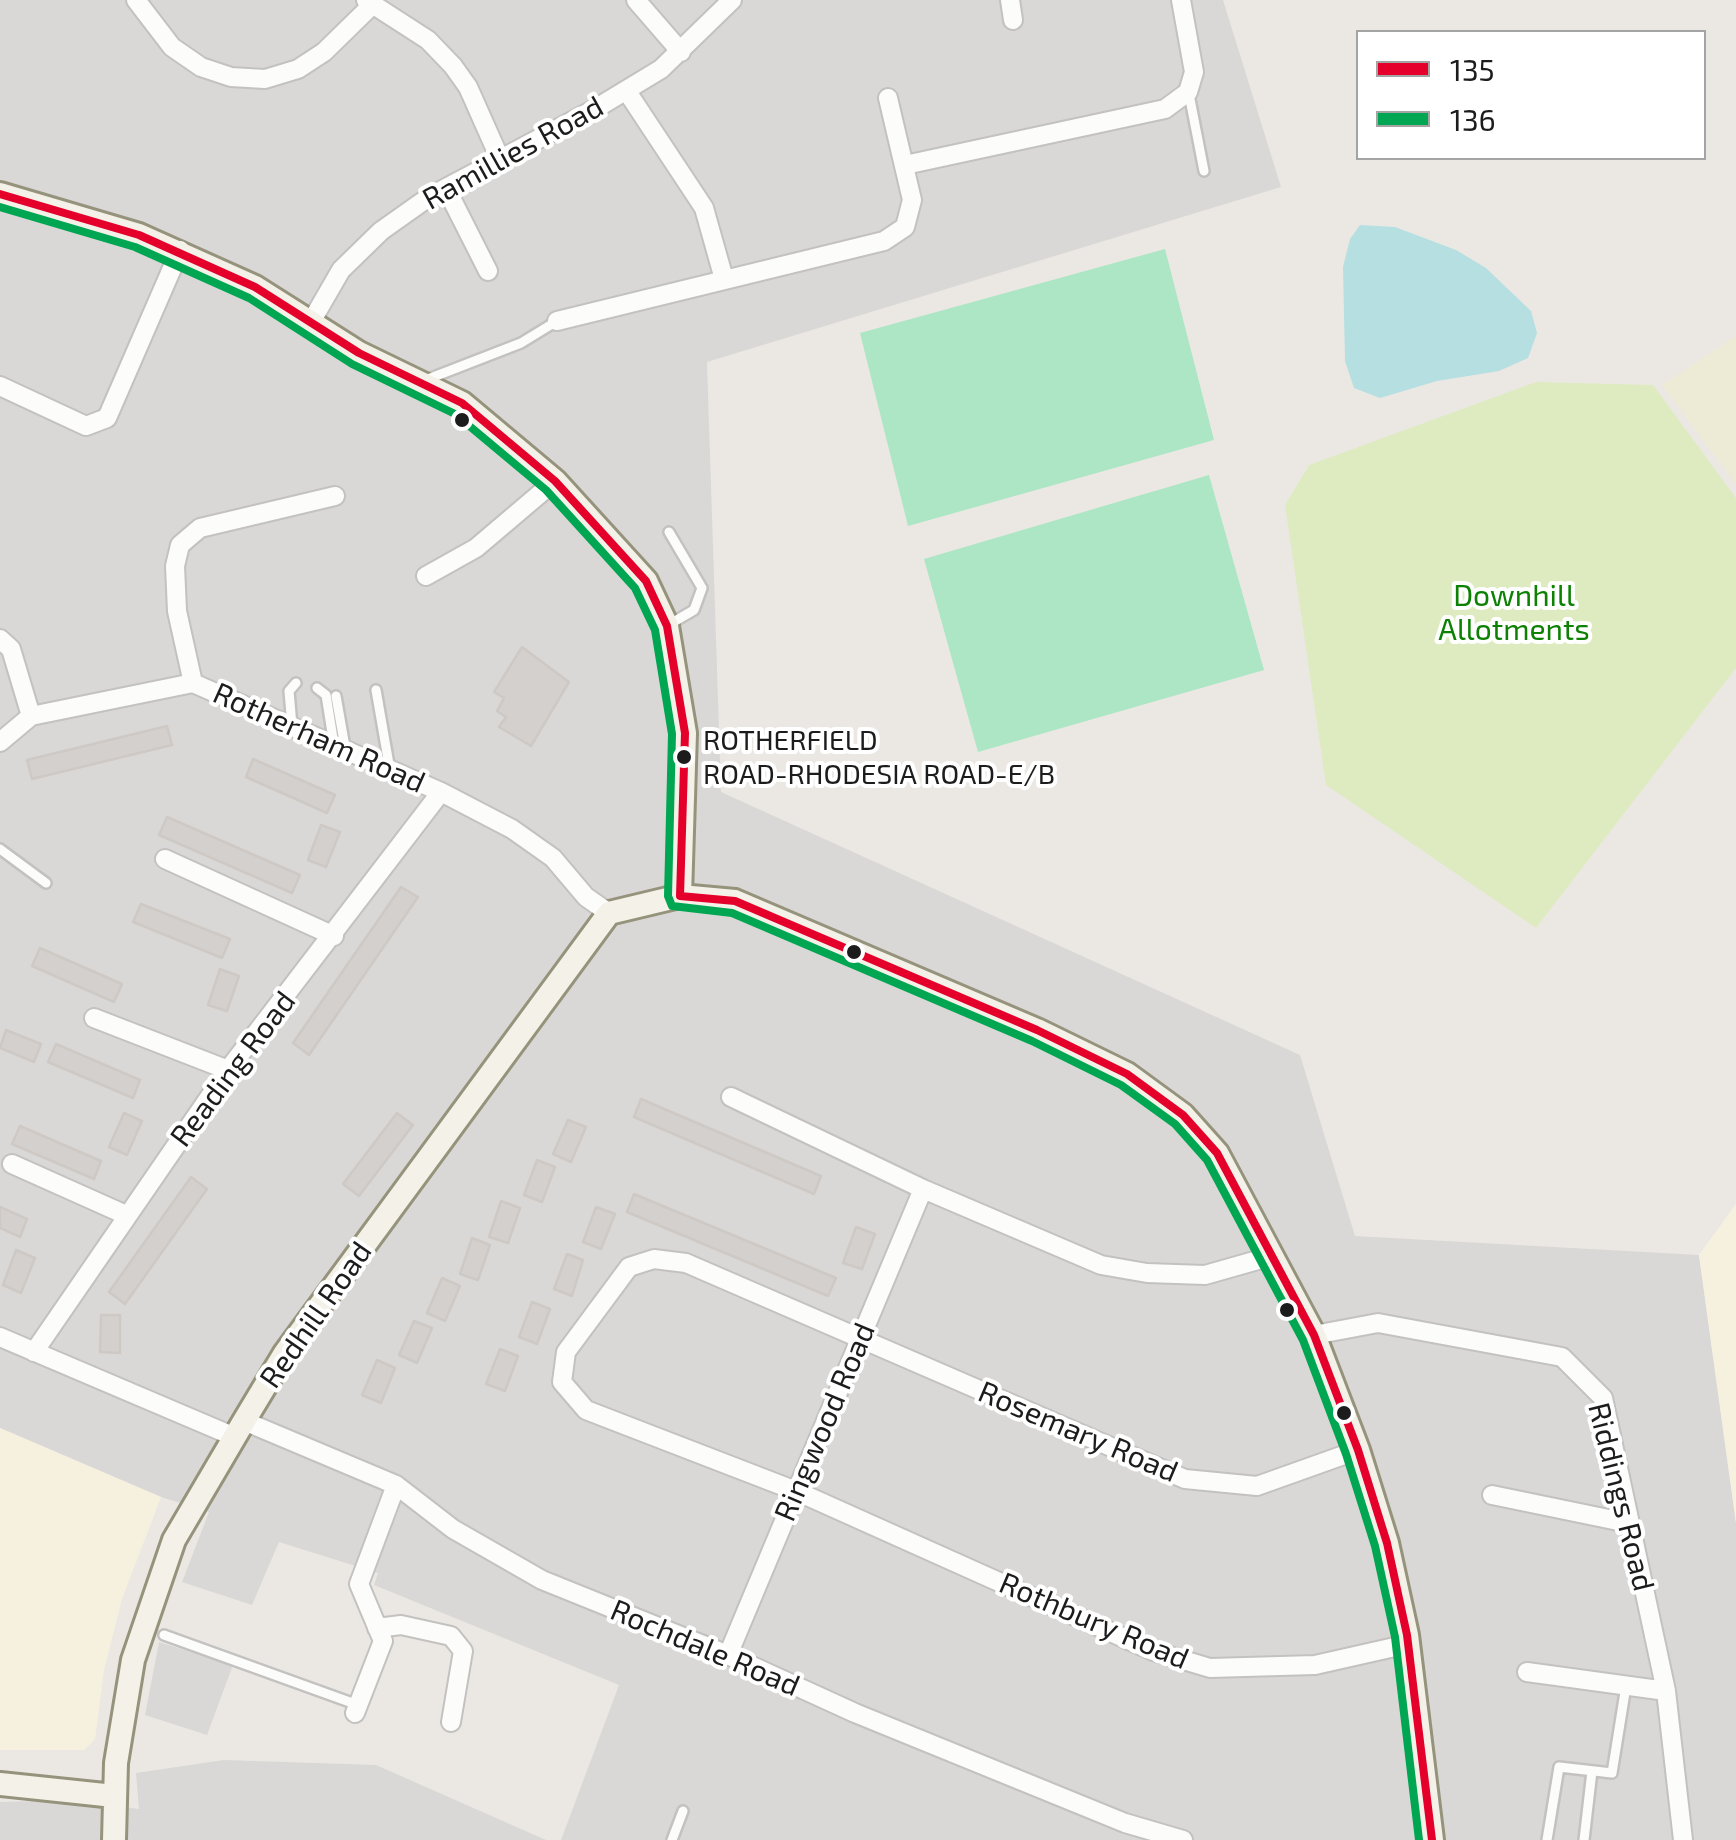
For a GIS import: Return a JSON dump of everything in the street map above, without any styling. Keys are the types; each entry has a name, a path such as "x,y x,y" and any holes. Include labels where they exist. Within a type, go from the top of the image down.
{"street":[{"path":"136,0 172,48 201,67 231,77 265,79 298,69 324,52 368,3 428,40 453,66 468,86 500,159"},
{"path":"636,0 681,52"},
{"name":"Ramillies Road","path":"311,322 341,270 381,231 446,188 626,90 681,52 732,0"},
{"path":"1010,0 1013,20"},
{"path":"905,165 1164,109 1188,92 1194,72 1181,0"},
{"path":"626,90 704,208 724,279"},
{"path":"557,321 884,241 905,226 912,200 888,98"},
{"path":"446,188 488,270"},
{"path":"0,194 180,250 255,287 359,352 462,402 556,481 646,581 667,626 685,732 680,896"},
{"path":"0,386 86,426 107,418 180,250"},
{"path":"426,576 476,548 556,481"},
{"path":"193,683 177,611 175,566 180,545 200,528 335,496"},
{"path":"0,639 11,649 31,716"},
{"name":"Rotherham Road","path":"0,742 31,716 193,683 512,828 553,858 586,898 609,912"},
{"name":"Reading Road","path":"34,1352 228,1070 334,936 440,792"},
{"path":"164,860 334,936"},
{"path":"609,912 680,896 735,901 1036,1030 1127,1074 1183,1116 1216,1153 1314,1334 1358,1450 1387,1544 1408,1644 1432,1840"},
{"name":"Redhill Road","path":"114,1840 116,1763 133,1660 174,1540 285,1353 609,912"},
{"path":"94,1018 228,1070"},
{"path":"732,1097 924,1189 1100,1265 1147,1273 1204,1275 1272,1256"},
{"path":"12,1164 126,1215"},
{"name":"Ringwood Road","path":"728,1654 924,1189"},
{"name":"Rosemary Road","path":"796,1491 586,1410 562,1382 566,1352 629,1267 654,1259 686,1262 1185,1479 1257,1486 1358,1450"},
{"name":"Riddings Road","path":"1314,1334 1378,1322 1562,1357 1603,1398 1666,1692 1684,1840"},
{"path":"0,1337 239,1429"},
{"name":"Rochdale Road","path":"239,1429 396,1486 453,1528 542,1580 728,1654 872,1720 1125,1823 1183,1840"},
{"path":"356,1709 383,1641 359,1584 396,1486"},
{"name":"Rothbury Road","path":"796,1491 1153,1650 1210,1668 1256,1670 1315,1664 1408,1644"},
{"path":"1492,1496 1628,1523"},
{"path":"377,1628 401,1625 451,1636 463,1652 451,1722"},
{"path":"1527,1672 1666,1692"},
{"path":"0,1784 114,1796"}],"lane":[{"path":"1188,92 1204,171"},
{"path":"423,381 521,343 557,321"},
{"path":"667,626 694,610 702,588 669,532"},
{"path":"292,726 288,691 296,684"},
{"path":"317,688 326,695 340,748"},
{"path":"376,690 390,770"},
{"path":"336,696 340,748"},
{"path":"0,849 46,883"},
{"path":"164,1635 356,1709"},
{"path":"1548,1840 1559,1767 1612,1773 1626,1686"},
{"path":"1584,1840 1592,1770"},
{"path":"672,1840 683,1811"}],"shaded area":[{"path":"0,0 1223,0 1281,187 707,362 721,792 1300,1055 1355,1236 1699,1255 1736,1523 1736,1840 561,1840 619,1685 374,1585 378,1573 279,1542 252,1605 182,1582 209,1512 161,1497 0,1428"},
{"path":"1736,336 1736,484 1662,385"},
{"path":"1736,1204 1736,1523 1699,1255"},
{"path":"0,1428 161,1497 122,1599 104,1670 95,1739 84,1750 0,1750"},
{"path":"159,1642 233,1665 207,1735 145,1715"},
{"path":"224,1760 376,1765 546,1840 0,1840 0,1802 72,1800 139,1809 136,1773"}],"green space":[{"path":"1165,249 1214,440 908,526 860,333"},
{"name":"Downhill Allotments","path":"1536,382 1653,385 1736,498 1736,668 1536,928 1326,785 1285,505 1309,465"},
{"path":"1209,475 1264,670 978,752 924,559"}],"water":[{"path":"1360,225 1395,227 1456,250 1486,268 1531,311 1537,333 1528,358 1499,371 1437,381 1380,398 1354,388 1345,361 1343,267 1350,239"}],"building":[{"path":"522,647 569,682 531,746 499,727 506,717 497,711 504,698 494,692"},
{"path":"167,726 172,745 32,779 27,760"},
{"path":"253,759 335,795 327,813 246,777"},
{"path":"167,817 300,875 292,893 159,835"},
{"path":"321,825 340,832 326,867 308,860"},
{"path":"401,887 418,897 309,1055 293,1043"},
{"path":"141,904 230,939 222,958 133,922"},
{"path":"40,948 122,984 114,1002 32,966"},
{"path":"220,969 239,976 227,1011 208,1005"},
{"path":"6,1030 41,1044 34,1062 0,1048"},
{"path":"56,1044 140,1080 133,1098 48,1062"},
{"path":"641,1099 821,1176 814,1194 634,1117"},
{"path":"124,1113 142,1121 127,1155 109,1147"},
{"path":"397,1113 413,1125 359,1196 343,1184"},
{"path":"568,1120 586,1127 571,1162 553,1154"},
{"path":"20,1126 101,1161 94,1179 12,1144"},
{"path":"537,1160 555,1167 542,1202 524,1195"},
{"path":"191,1177 207,1189 125,1304 109,1292"},
{"path":"634,1194 836,1278 828,1296 627,1212"},
{"path":"501,1201 520,1208 508,1243 489,1237"},
{"path":"0,1207 27,1219 20,1237 0,1228"},
{"path":"596,1207 615,1214 601,1249 583,1242"},
{"path":"856,1227 875,1234 862,1269 843,1263"},
{"path":"472,1238 490,1245 478,1280 460,1274"},
{"path":"16,1250 35,1258 21,1293 3,1285"},
{"path":"567,1254 583,1260 572,1296 554,1289"},
{"path":"442,1278 460,1286 445,1321 427,1313"},
{"path":"532,1302 550,1309 537,1344 519,1337"},
{"path":"101,1315 120,1315 120,1353 100,1352"},
{"path":"414,1321 432,1328 417,1363 399,1355"},
{"path":"500,1349 518,1356 505,1391 486,1384"},
{"path":"377,1360 395,1368 381,1403 362,1395"}],"transit line":[{"name":"135","path":"0,194 139,235 255,287 359,353 462,403 555,481 646,581 667,626 685,733 680,896 735,901 1037,1030 1127,1074 1183,1115 1217,1153 1314,1335 1358,1450 1387,1543 1407,1635 1432,1840"},
{"name":"136","path":"0,207 135,247 249,298 352,364 455,414 546,490 635,588 655,630 672,734 668,896 672,906 732,913 1032,1041 1121,1085 1175,1124 1207,1160 1303,1340 1375,1546 1395,1637 1419,1840"}],"place":[{"name":"ROTHERFIELD ROAD-RHODESIA ROAD-E/B","path":"684,757"}]}
